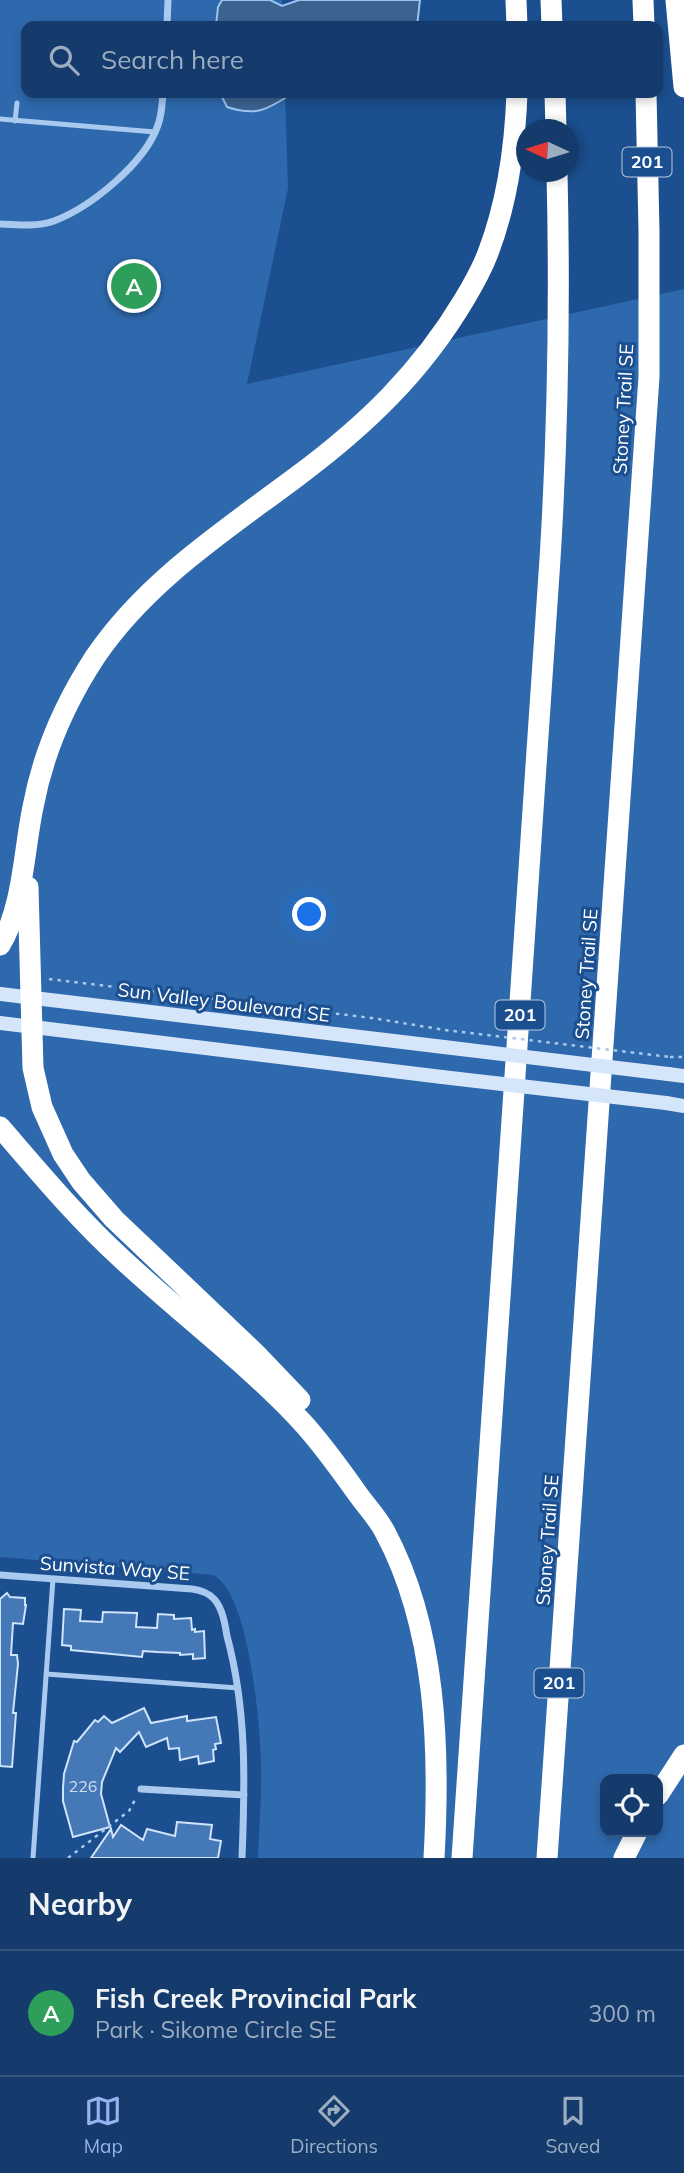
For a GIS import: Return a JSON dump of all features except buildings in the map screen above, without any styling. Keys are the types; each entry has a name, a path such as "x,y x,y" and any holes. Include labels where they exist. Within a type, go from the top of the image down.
{"highway":[{"path":"516,0 517,21"},
{"path":"551,0 552,21"},
{"path":"643,0 644,21"},
{"path":"676,0 684,87"},
{"path":"0,945 12,918 39,780 59,723 84,676 121,624 150,593 189,557 301,474 370,416 428,355 450,324 488,254 511,173 517,98"},
{"path":"555,98 556,119"},
{"name":"Stoney Trail SE","path":"547,1858 649,377 646,98"},
{"name":"201","path":"462,1858 550,559 558,377 557,182"},
{"path":"28,836 33,1068 40,1101 52,1132 75,1173 114,1219 299,1399 341,1453 368,1496 411,1597 429,1676 436,1762 434,1858"},
{"path":"0,1127 110,1248 295,1414 324,1448 384,1530"},
{"path":"663,1787 684,1755"},
{"path":"624,1858 634,1837"}],"main road":[{"name":"Sun Valley Boulevard SE","path":"0,994 684,1076"},
{"path":"0,1023 684,1106"}],"street":[{"path":"167,21 168,0"},
{"path":"0,224 52,222 87,205 133,166 155,132 163,98"},
{"name":"Sunvista Way SE","path":"0,1575 202,1591 215,1599 222,1614 243,1725 242,1858"},
{"path":"141,1789 244,1796"}],"lane":[{"path":"15,121 17,103"},
{"path":"0,119 155,132"},
{"path":"33,1858 53,1579"},
{"path":"46,1674 238,1688"}],"path":[{"path":"43,978 372,1018 445,1030 684,1057"},
{"path":"68,1858 129,1811 141,1789"}],"shaded area":[{"path":"0,0 282,0 283,21 21,21 21,98 285,98 288,188 247,384 684,289 684,1858 258,1858 261,1762 255,1691 244,1632 236,1606 225,1586 213,1575 0,1557"},
{"path":"222,0 270,0 282,6 299,0 420,0 418,21 217,21 218,7"},
{"path":"222,98 284,98 262,110 246,111 227,107"}],"place":[{"name":"Fish Creek Provincial Park","path":"134,286"}]}
